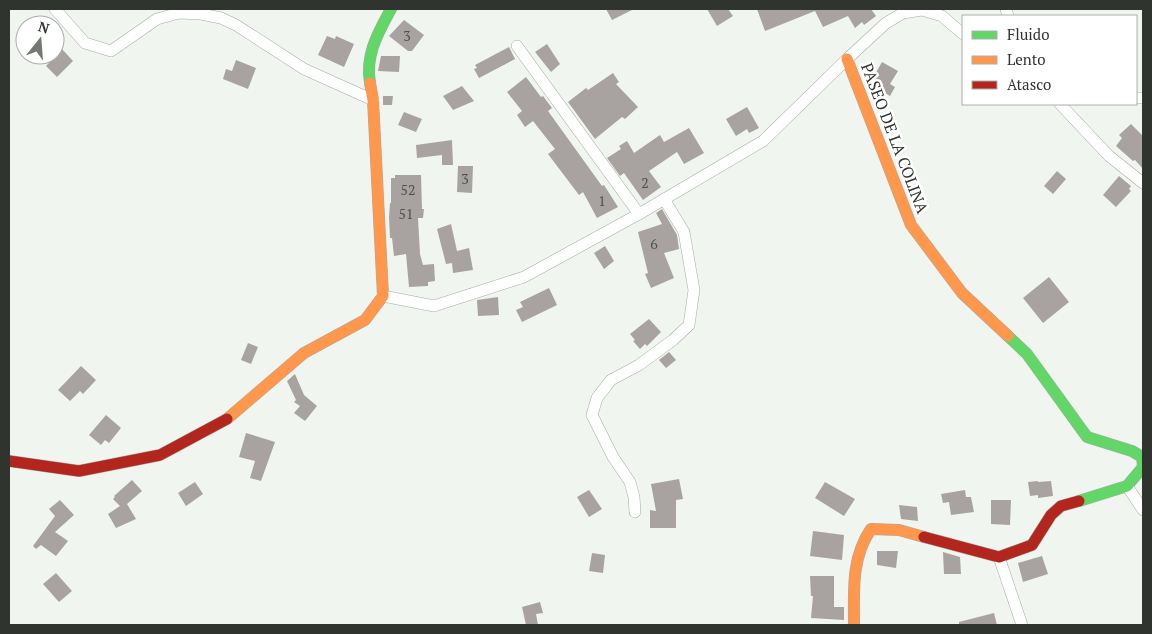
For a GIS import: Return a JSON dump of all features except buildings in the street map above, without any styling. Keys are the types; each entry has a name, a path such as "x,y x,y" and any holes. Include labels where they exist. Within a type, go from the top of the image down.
{"street":[{"path":"54,9 84,43 111,51 157,19 179,13 201,14 222,18 304,69 373,100"},
{"path":"9,461 80,471 160,456 227,419 304,353 365,320 383,296 373,100 368,71 373,43 391,9"},
{"path":"383,296 434,306 524,277 639,214 763,141 886,23 903,13 922,10 942,16 962,33"},
{"path":"517,46 639,214"},
{"name":"PASEO DE LA COLINA","path":"847,59 911,225 962,292 1027,354 1087,436 1132,451 1142,457 1143,467 1127,486"},
{"path":"1061,105 1109,156 1143,183"},
{"path":"635,512 630,482 613,457 592,415 597,398 611,380 639,365 673,340 689,325 694,290 684,232 664,199"},
{"path":"854,625 855,568 865,536 871,529 899,530 999,557 1032,545 1051,515 1061,506 1127,486 1143,510"},
{"path":"999,557 1022,625"}],"traffic: fast":[{"path":"370,83 369,63 371,54 377,36 391,9"},
{"path":"1008,336 1027,354 1087,437 1132,451 1142,457 1143,467 1127,486 1079,501"}],"traffic: slow":[{"path":"847,59 911,225 962,293 1008,336"},
{"path":"227,419 304,353 365,320 383,296 373,100 370,83"},
{"path":"854,625 854,587 857,563 860,551 871,529 899,530 924,537"}],"traffic: jam":[{"path":"9,461 79,471 160,455 227,419"},
{"path":"924,537 999,557 1032,545 1051,515 1061,506 1079,501"}]}
